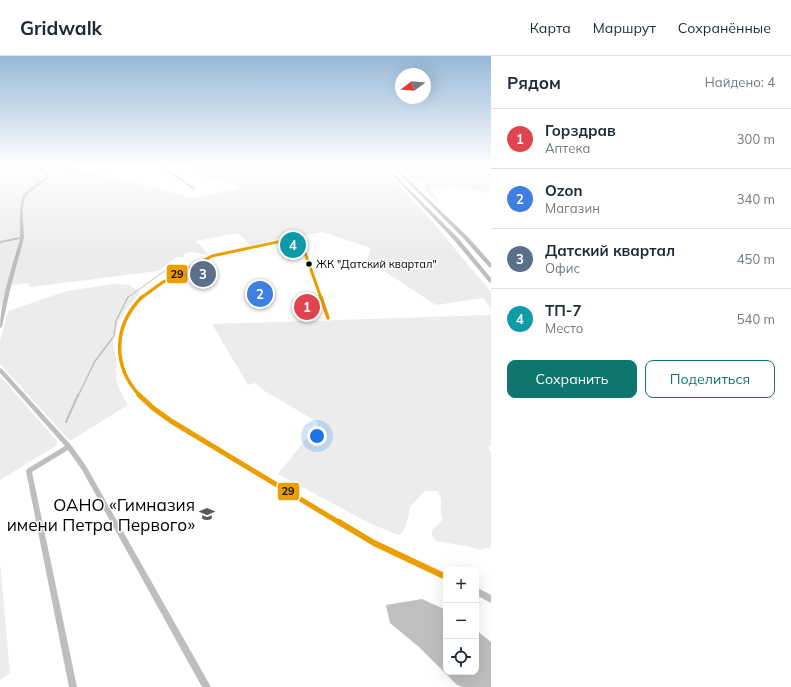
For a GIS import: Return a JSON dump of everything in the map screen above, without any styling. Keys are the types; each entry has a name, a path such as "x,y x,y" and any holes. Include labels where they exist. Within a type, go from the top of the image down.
{"highway":[{"path":"413,194 456,239 491,281"},
{"path":"422,194 466,238 491,266"}],"street":[{"path":"0,326 7,293 22,238 22,208 24,197 26,194"},
{"path":"0,242 22,238"},
{"path":"328,318 302,244 298,242 270,243 207,258 151,288 132,307 123,323 119,346 121,359 124,371 132,387 141,398 171,421 374,543 443,576"},
{"path":"0,370 69,447 91,479 207,687"},
{"path":"69,447 29,471 72,687"},
{"path":"479,592 491,598"}],"shaded area":[{"path":"0,194 25,194 21,200 20,239 0,310"},
{"path":"179,194 193,198 210,194 407,194 425,213 491,292 491,309 483,298 436,305 367,260 371,248 323,232 250,245 238,233 196,241 209,255 194,252 184,254 184,257 177,257 158,271 31,287 28,283 11,285 24,238 24,201 26,195"},
{"path":"429,194 434,194 438,200"},
{"path":"113,284 128,285 140,292 122,315 116,329 113,343 117,364 116,378 120,390 128,405 70,441 0,364 0,341 8,311 67,291"},
{"path":"491,315 491,446 488,447 491,452 491,547 480,550 436,541 432,536 432,530 443,519 441,500 437,491 425,491 410,507 408,519 402,534 398,535 369,523 278,474 319,423 263,390 255,383 248,385 212,324"},
{"path":"0,376 57,441 57,445 0,480"},
{"path":"0,562 10,673 0,680"},
{"path":"422,599 443,609 443,671 419,647 390,623 386,605"},
{"path":"479,632 491,642 491,687 463,687 457,685 447,675 479,675"}],"waterway":[{"path":"128,297 166,270"},
{"path":"78,396 95,361 114,336 116,321 128,297"},
{"path":"66,422 78,395"}],"transit line":[{"name":"29","path":"328,318 302,244 297,242 277,242 229,251 207,258 175,275 152,289 134,305 122,326 120,339 122,364 126,375 137,393 153,408 171,421 374,543 443,576"}],"place":[{"name":"ТП-7","path":"293,245"},
{"name":"ЖК \"Датский квартал\"","path":"309,264"},
{"name":"Датский квартал","path":"203,274"},
{"name":"Ozon","path":"260,294"},
{"name":"Горздрав","path":"307,307"},
{"name":"ОАНО «Гимназия имени Петра Первого»","path":"207,514"}]}
